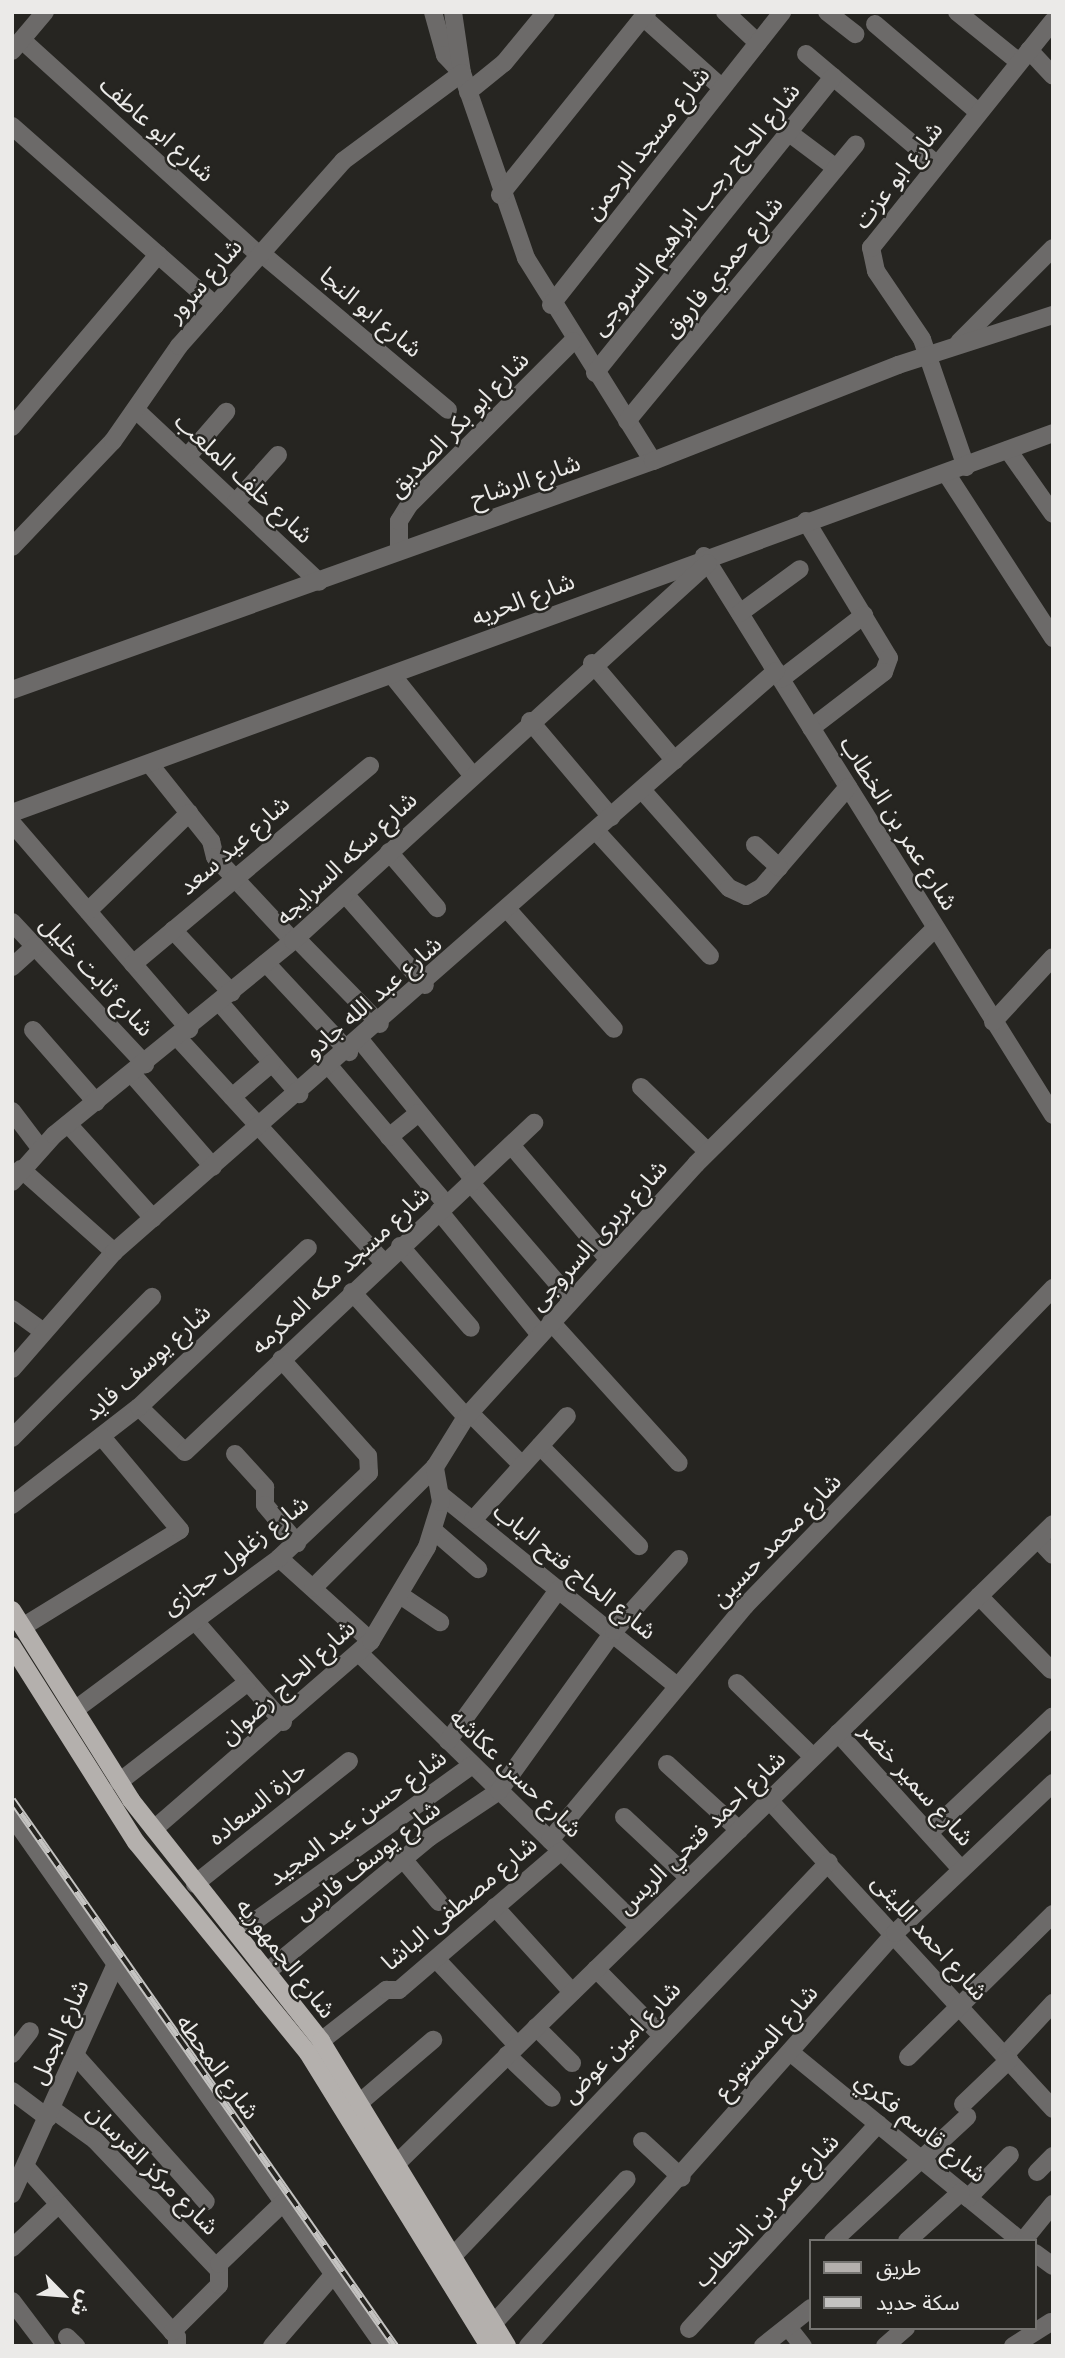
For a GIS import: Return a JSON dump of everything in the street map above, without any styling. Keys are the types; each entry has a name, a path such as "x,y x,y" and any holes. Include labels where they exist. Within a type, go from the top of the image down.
{"main road":[{"name":"شارع الجمهوريه","path":"12,1610 119,1782 195,1884 268,1970 321,2041 489,2346"},
{"name":"شارع الجمهوريه","path":"12,1646 136,1842 256,1982 391,2170 507,2346"}],"street":[{"path":"17,45 45,12"},
{"path":"433,12 445,55 462,74"},
{"path":"453,12 462,74 500,195 551,305 653,461"},
{"path":"468,92 504,63 546,12"},
{"path":"725,12 758,43"},
{"name":"شارع مسجد الرحمن","path":"551,305 782,12"},
{"path":"827,12 855,34"},
{"path":"957,12 1053,76"},
{"path":"500,195 645,14 722,88"},
{"name":"شارع ابو عزت","path":"963,460 909,315 876,271 871,248 936,163 1053,21"},
{"path":"875,23 978,112"},
{"name":"شارع ابو عاطف","path":"17,45 260,254"},
{"path":"806,54 936,163"},
{"name":"شارع سرور","path":"12,547 135,410 215,305 357,147 462,74"},
{"name":"شارع الحاج رجب ابراهيم السروجى","path":"595,373 832,77"},
{"path":"12,127 215,305"},
{"path":"788,132 836,168"},
{"name":"شارع حمدي فاروق","path":"627,421 856,144"},
{"path":"956,345 1053,248"},
{"name":"شارع ابو النجا","path":"260,254 449,410"},
{"path":"12,427 158,255"},
{"name":"شارع الرشاح","path":"12,690 653,461 925,355 1053,315"},
{"name":"شارع ابو بكر الصديق","path":"399,550 399,522 409,505 573,341"},
{"name":"شارع خلف الملعب","path":"135,410 319,582"},
{"path":"187,457 226,412"},
{"name":"شارع الحريه","path":"12,813 152,767 806,521 946,474 963,460 1051,438"},
{"path":"1008,450 1053,514"},
{"path":"236,502 278,455"},
{"path":"946,474 1053,638"},
{"path":"806,521 864,615 889,663 811,728"},
{"name":"شارع عمر بن الخطاب","path":"706,560 993,1023 1053,1115"},
{"name":"شارع سكه السرايجه","path":"17,1175 40,1148 68,1124 184,1034 294,940 706,560"},
{"path":"740,613 800,569"},
{"name":"شارع عبد الله جادو","path":"12,1369 114,1252 425,985 675,761 778,675 864,615"},
{"path":"592,663 675,761"},
{"path":"392,675 472,775"},
{"path":"530,721 611,817"},
{"name":"شارع عيد سعد","path":"133,964 370,766"},
{"path":"152,767 189,813 233,878 380,1024"},
{"path":"642,790 734,892 757,892 848,787"},
{"path":"88,911 189,813"},
{"path":"12,823 133,964 232,1097 383,1262"},
{"path":"596,831 710,956"},
{"path":"755,845 779,867"},
{"path":"389,852 437,908"},
{"path":"345,894 425,985"},
{"path":"508,910 614,1029"},
{"name":"شارع ثابت خليل","path":"12,922 139,1069 213,1167"},
{"name":"شارع بربرى السروجى","path":"313,1588 435,1467 468,1415 571,1299 708,1152 935,928"},
{"path":"173,930 272,1063 299,1094"},
{"path":"12,967 35,946"},
{"path":"993,1023 1053,957"},
{"path":"267,963 355,1046 419,1113 471,1181 571,1299"},
{"path":"33,1030 96,1102"},
{"path":"232,1097 272,1063"},
{"path":"330,1068 545,1329 679,1463"},
{"path":"641,1087 708,1152"},
{"path":"12,1111 40,1148"},
{"path":"389,1137 419,1113"},
{"name":"شارع مسجد مكه المكرمه","path":"139,1407 181,1453 534,1123"},
{"path":"68,1124 153,1218"},
{"path":"511,1145 608,1259"},
{"path":"17,1175 114,1252"},
{"path":"400,1246 471,1328"},
{"name":"شارع يوسف فايد","path":"12,1505 139,1407 308,1248"},
{"name":"شارع محمد حسين","path":"555,1845 677,1686 771,1578 1053,1288"},
{"path":"352,1292 468,1415 522,1465"},
{"path":"12,1438 152,1297"},
{"path":"12,1309 43,1331"},
{"name":"شارع زغلول حجازى","path":"76,1709 279,1558 371,1464 281,1359"},
{"path":"473,1520 567,1416"},
{"path":"24,1626 180,1530 102,1437"},
{"path":"540,1446 639,1546"},
{"path":"235,1454 265,1487 265,1505 297,1542"},
{"name":"شارع الحاج رضوان","path":"153,1829 366,1648 403,1597 433,1530 441,1495 435,1467"},
{"name":"شارع الحاج فتح الباب","path":"441,1495 614,1631 677,1686"},
{"name":"شارع احمد فتحي الريس","path":"391,2170 1053,1524"},
{"path":"433,1530 478,1569"},
{"path":"1038,1539 1053,1555"},
{"name":"شارع حسن عكاشه","path":"279,1558 313,1588 448,1741 639,1927"},
{"name":"شارع يوسف فارس","path":"268,1970 403,1859 499,1791 614,1631 679,1559"},
{"path":"448,1741 559,1589"},
{"path":"979,1596 1051,1670"},
{"path":"403,1597 440,1622"},
{"path":"195,1620 283,1721"},
{"path":"119,1782 248,1682"},
{"path":"737,1683 813,1757"},
{"path":"929,1833 1053,1716"},
{"name":"شارع سمير خضر","path":"838,1733 960,1868"},
{"name":"حارة السعاده","path":"195,1884 349,1761"},
{"path":"667,1764 739,1830"},
{"name":"شارع حسن عبد المجيد","path":"237,1934 472,1765"},
{"name":"شارع المستودع","path":"528,2346 682,2178 895,1933 960,1868 1053,1783"},
{"name":"شارع احمد الليثى","path":"769,1800 895,1933 1053,2109"},
{"name":"شارع المحطه","path":"12,1816 285,2201 384,2346"},
{"path":"624,1817 689,1878"},
{"name":"شارع مصطفى الباشا","path":"321,2041 436,1959 495,1907 555,1845"},
{"path":"403,1859 439,1902"},
{"name":"شارع امين عوض","path":"451,2258 661,2035 829,1863"},
{"path":"495,1907 572,1992"},
{"path":"908,2057 1053,1914"},
{"path":"436,1959 552,2098"},
{"name":"شارع الجمل","path":"12,2194 116,1966"},
{"path":"596,1969 661,2035"},
{"path":"835,2239 925,2162 1053,2003"},
{"path":"536,2027 572,2063"},
{"path":"12,2054 30,2031"},
{"path":"358,2104 433,2040"},
{"name":"شارع قاسم فكري","path":"790,2052 1017,2239"},
{"path":"76,2056 206,2203"},
{"name":"شارع مركز الفرسان","path":"12,2091 95,2140 217,2268"},
{"name":"شارع عمر بن الخطاب","path":"689,2329 878,2124"},
{"path":"642,2141 682,2178"},
{"path":"910,2239 1010,2155"},
{"path":"1037,2172 1053,2156"},
{"path":"26,2166 174,2339 219,2285 217,2268 285,2201"},
{"path":"493,2324 627,2179"},
{"path":"12,2248 59,2204"},
{"path":"1019,2239 1053,2204"},
{"path":"1037,2254 1053,2266"},
{"path":"272,2346 334,2274"},
{"path":"12,2301 46,2346"},
{"path":"763,2346 810,2309"},
{"path":"1013,2346 1051,2322"},
{"path":"788,2327 803,2346"},
{"path":"885,2346 904,2330"}],"railway":[{"path":"12,1800 395,2346"}]}
